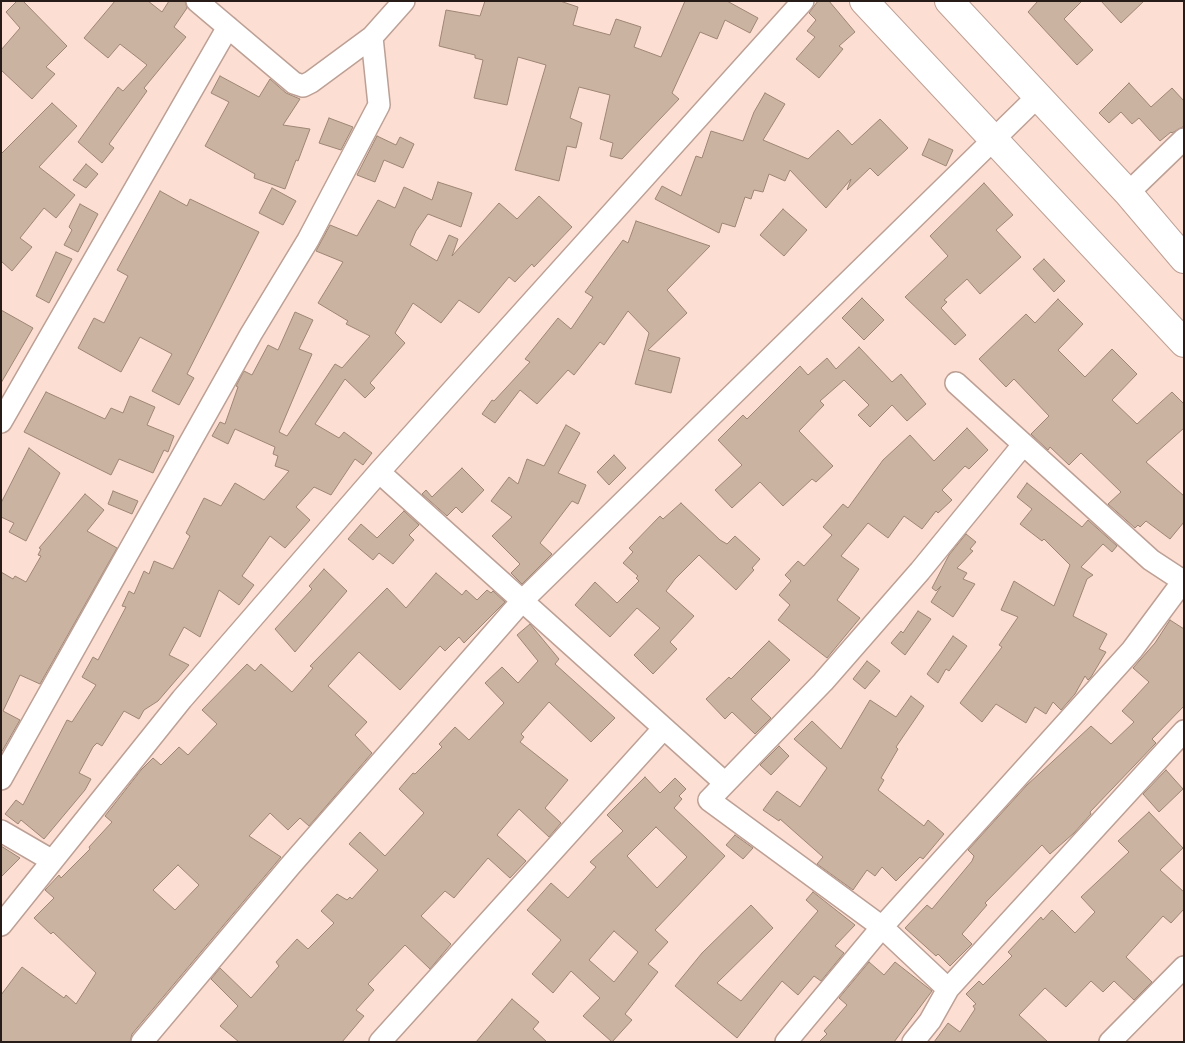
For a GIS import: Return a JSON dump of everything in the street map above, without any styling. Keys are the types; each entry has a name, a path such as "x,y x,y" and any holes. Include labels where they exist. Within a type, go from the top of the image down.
{"main road":[{"path":"864,1 1184,344"},
{"path":"949,1 1128,193 1184,259"}],"street":[{"path":"197,1 294,83 302,86 311,82 372,37 404,1"},
{"path":"1,925 182,698 379,472 804,1"},
{"path":"1,422 228,27"},
{"path":"1,779 251,334 308,240 379,105 372,37"},
{"path":"142,1042 290,866 522,601 1037,97"},
{"path":"1128,193 1184,139"},
{"path":"786,1042 882,927 1132,650 1183,581 1151,560 956,383"},
{"path":"948,990 882,927 709,800 823,682 920,570 1023,445"},
{"path":"379,472 725,783"},
{"path":"380,1042 663,729"},
{"path":"913,1042 930,1021 948,990 1184,731"},
{"path":"1,831 51,860"},
{"path":"1110,1042 1184,967"}],"building":[{"path":"17,1 23,1 67,46 46,67 55,74 32,99 1,70 1,50 20,28 6,12"},
{"path":"115,1 148,1 162,12 169,1 185,1 187,8 174,27 186,37 144,88 147,91 109,144 114,148 102,163 78,142 118,87 123,91 147,65 120,44 108,58 84,38"},
{"path":"485,1 560,1 578,7 573,25 610,35 616,19 641,27 634,47 661,57 685,1 727,1 758,18 750,33 725,20 717,39 700,32 672,93 679,99 622,159 610,156 613,143 600,139 610,95 579,87 570,118 582,123 576,148 567,146 559,181 515,170 546,65 518,57 507,105 474,98 483,60 475,58 475,55 439,46 446,10 480,16"},
{"path":"818,1 829,1 855,32 839,46 843,49 819,78 796,59 815,37 807,31 816,20 809,13"},
{"path":"1038,1 1082,1 1064,19 1093,50 1077,65 1028,12"},
{"path":"1101,1 1144,1 1121,23"},
{"path":"220,76 259,97 270,79 286,93 300,99 283,125 310,129 285,189 254,178 255,174 205,146 229,102 211,93"},
{"path":"1129,83 1151,107 1172,88 1184,101 1184,126 1171,132 1160,141 1139,118 1132,124 1121,112 1109,123 1099,113"},
{"path":"765,93 785,104 763,140 808,159 838,130 852,145 880,119 908,148 878,176 870,168 847,190 851,179 826,208 790,170 785,181 769,174 763,192 754,190 751,199 745,197 735,227 722,223 719,233 655,199 662,186 681,196 696,156 702,158 711,131 743,141 754,112"},
{"path":"52,103 77,126 39,167 75,195 56,218 44,208 20,238 32,247 12,271 1,261 1,154"},
{"path":"329,118 353,127 341,150 319,143"},
{"path":"377,136 396,145 400,137 414,144 403,168 384,160 375,182 357,175"},
{"path":"929,139 953,150 946,166 922,155"},
{"path":"86,164 98,174 86,188 73,180"},
{"path":"438,182 472,193 461,227 428,214 416,231 410,245 437,261 449,235 458,239 452,256 499,203 517,219 539,196 572,227 534,267 532,264 515,282 509,277 479,313 459,300 441,323 413,303 395,333 405,343 370,383 375,388 365,398 345,379 315,424 339,438 344,432 372,453 363,465 355,459 331,495 314,487 296,507 310,520 285,548 270,536 242,576 254,585 239,605 219,590 200,637 184,627 169,655 189,665 158,701 144,710 139,719 124,711 102,746 97,743 93,747 79,773 91,779 85,790 44,839 21,820 18,824 5,814 16,800 23,805 67,720 72,722 96,685 82,677 93,657 98,660 126,607 122,606 129,591 134,594 144,571 149,574 154,561 173,569 190,536 186,533 204,498 221,506 235,483 264,500 289,471 275,466 278,456 273,454 275,447 235,429 228,444 212,436 220,422 225,424 238,387 236,386 244,371 252,375 268,345 278,350 295,312 313,320 299,349 312,354 279,432 287,436 335,364 342,368 370,336 346,324 348,321 318,303 343,262 316,251 330,225 357,236 378,200 395,208 404,187 432,200"},
{"path":"984,183 1013,215 996,230 1021,257 980,294 967,279 944,300 947,302 941,308 966,335 955,345 905,297 948,256 930,236"},
{"path":"272,188 296,201 283,225 259,213"},
{"path":"160,191 187,206 190,199 259,232 187,374 194,378 179,405 152,391 172,354 140,337 121,372 78,348 94,318 104,323 128,276 117,270"},
{"path":"80,204 98,214 78,252 64,245 72,230 69,227"},
{"path":"783,209 807,230 784,256 760,235"},
{"path":"636,221 710,246 667,290 687,313 648,350 680,358 671,393 635,384 649,333 628,311 604,345 600,342 574,375 568,370 537,404 520,390 495,423 482,414 492,400 494,401 530,362 525,359 558,318 571,329 593,297 585,292 623,240 628,243"},
{"path":"56,252 72,259 49,303 36,296"},
{"path":"1044,259 1065,281 1054,292 1033,269"},
{"path":"862,298 884,320 864,340 842,318"},
{"path":"1058,299 1083,324 1058,350 1085,377 1112,349 1137,374 1112,400 1137,424 1172,392 1184,404 1184,428 1146,462 1184,496 1184,522 1170,539 1146,521 1140,527 1138,525 1135,528 1108,504 1121,492 1081,453 1069,465 1050,447 1048,450 1031,434 1049,416 1014,379 1006,387 979,359 1026,314 1035,323"},
{"path":"1,310 33,328 1,383"},
{"path":"859,347 892,382 901,374 926,404 907,421 892,405 870,427 858,415 869,405 844,380 820,401 824,405 799,431 833,466 816,482 812,479 783,506 760,482 732,508 715,490 742,465 718,440 743,415 747,419 800,366 808,375 827,358 836,369"},
{"path":"46,392 105,419 111,408 123,413 130,396 155,407 147,425 174,436 168,452 164,450 153,473 119,459 111,475 24,432"},
{"path":"566,425 580,433 558,473 586,485 578,504 572,501 540,543 552,554 522,584 511,573 520,564 492,536 512,517 491,501 509,477 518,484 527,459 544,466"},
{"path":"967,428 988,450 969,469 965,466 942,490 952,500 938,513 936,511 922,529 904,516 888,538 868,523 841,556 859,569 837,600 860,618 827,658 778,620 790,605 779,595 791,581 785,575 798,561 804,566 832,535 823,527 843,504 848,508 883,460 910,435 934,461"},
{"path":"29,448 60,473 26,541 9,532 14,523 1,517 1,503"},
{"path":"614,455 626,468 609,485 597,472"},
{"path":"462,468 484,490 462,513 456,507 447,516 422,494 426,490 432,497"},
{"path":"1027,483 1082,527 1088,520 1117,546 1112,552 1103,544 1081,567 1093,575 1087,579 1073,616 1107,634 1099,649 1106,652 1091,677 1088,680 1085,676 1075,694 1061,710 1053,702 1046,714 1035,707 1026,723 996,704 982,722 960,703 1002,647 999,645 1018,617 1001,610 1014,581 1054,606 1070,565 1044,539 1042,541 1020,524 1032,509 1017,497"},
{"path":"113,491 138,501 132,514 108,504"},
{"path":"85,494 104,510 87,531 117,548 40,684 20,675 3,711 20,720 1,753 1,572 13,579 15,576 26,582 41,556 38,555 41,549 39,548"},
{"path":"681,503 720,540 727,544 735,536 760,559 752,568 754,570 736,590 699,555 675,579 666,591 694,616 670,642 677,649 653,674 634,655 660,628 637,608 610,637 575,605 595,582 617,603 639,581 636,578 638,576 623,563 633,552 629,548 660,516 663,519"},
{"path":"404,511 419,525 409,535 414,540 393,564 379,553 373,560 348,539 361,524 377,538"},
{"path":"966,534 976,542 970,549 973,551 957,568 967,573 963,579 975,584 953,617 931,602 941,586 936,591 932,588 949,555"},
{"path":"324,569 347,591 295,652 275,629 312,589 309,586"},
{"path":"436,573 462,595 466,590 477,600 487,590 491,593 493,591 505,602 464,643 459,637 445,651 440,646 400,690 359,652 328,686 367,722 355,735 372,753 309,826 300,818 288,830 270,813 249,836 281,857 132,1034 130,1042 1,1042 1,995 22,967 64,998 66,995 76,1004 96,973 53,932 51,934 34,918 54,898 45,890 59,875 61,878 90,849 89,847 112,822 105,816 141,770 153,758 161,765 179,747 188,755 217,724 202,710 247,664 255,671 261,664 292,692 313,668 310,666 387,588 406,608","holes":["178,865 199,885 175,910 153,890"]},
{"path":"918,611 931,619 905,655 891,643 901,631 903,633"},
{"path":"1170,620 1184,629 1184,706 1152,739 1156,743 1090,812 1091,814 1074,833 1050,854 1042,845 985,903 987,905 962,934 972,944 950,966 905,928 927,905 932,909 972,861 974,856 968,850 1027,785 1091,726 1111,744 1134,722 1122,711 1149,682 1133,668 1155,643"},
{"path":"530,624 559,659 555,664 615,718 591,742 549,702 521,734 524,737 520,742 568,780 545,808 561,823 549,837 519,809 497,835 526,861 510,878 488,858 454,898 445,891 421,916 451,944 430,969 405,945 368,984 374,990 356,1010 364,1016 342,1042 239,1042 220,1026 238,1006 211,979 220,968 251,998 279,966 276,962 297,939 308,949 334,923 321,911 337,894 347,900 350,897 352,899 378,870 349,844 360,832 385,856 424,813 399,789 413,773 415,774 442,747 439,744 455,727 469,740 504,703 485,683 502,667 518,683 538,661 517,635"},
{"path":"953,636 967,646 949,671 946,669 938,683 927,674"},
{"path":"769,641 790,660 751,699 771,718 755,734 732,712 725,719 706,699 729,677 731,679"},
{"path":"867,661 880,671 865,689 853,679"},
{"path":"911,696 924,706 896,747 898,749 881,778 884,780 878,790 924,826 928,820 944,834 923,859 920,857 896,881 882,867 875,876 867,870 853,890 817,864 823,857 780,819 779,821 763,810 777,791 800,807 827,768 794,739 812,721 841,749 870,700 896,717"},
{"path":"779,746 789,756 771,775 760,765"},
{"path":"1166,770 1183,789 1159,812 1143,794"},
{"path":"645,777 660,793 675,778 686,789 679,796 682,799 674,808 725,856 655,930 668,942 648,964 658,972 625,1014 632,1020 612,1042 583,1016 600,998 571,971 553,993 532,974 561,940 527,910 551,883 568,898 596,867 590,862 623,831 607,815","holes":["656,827 687,857 657,888 627,856","614,931 638,952 614,982 589,960"]},
{"path":"1149,812 1183,848 1160,870 1184,892 1184,909 1171,923 1163,916 1126,957 1152,982 1134,1000 1114,981 1103,992 1091,981 1066,1007 1045,988 1019,1015 1048,1042 934,1042 948,1023 960,1032 975,1009 973,1006 976,1004 966,994 979,981 983,985 1012,956 1008,952 1041,917 1043,920 1052,910 1075,933 1095,912 1081,897 1129,852 1118,841"},
{"path":"735,835 753,848 743,859 726,845"},
{"path":"1,846 20,858 1,877"},
{"path":"813,892 855,925 835,946 844,953 821,981 814,976 798,995 782,981 737,1038 675,986 702,953 751,905 773,928 717,983 741,1001 818,911 806,900"},
{"path":"869,962 884,975 895,962 932,991 894,1042 819,1042 827,1034 824,1031 847,1005 839,998"},
{"path":"512,999 539,1022 533,1029 547,1042 476,1042"}]}
